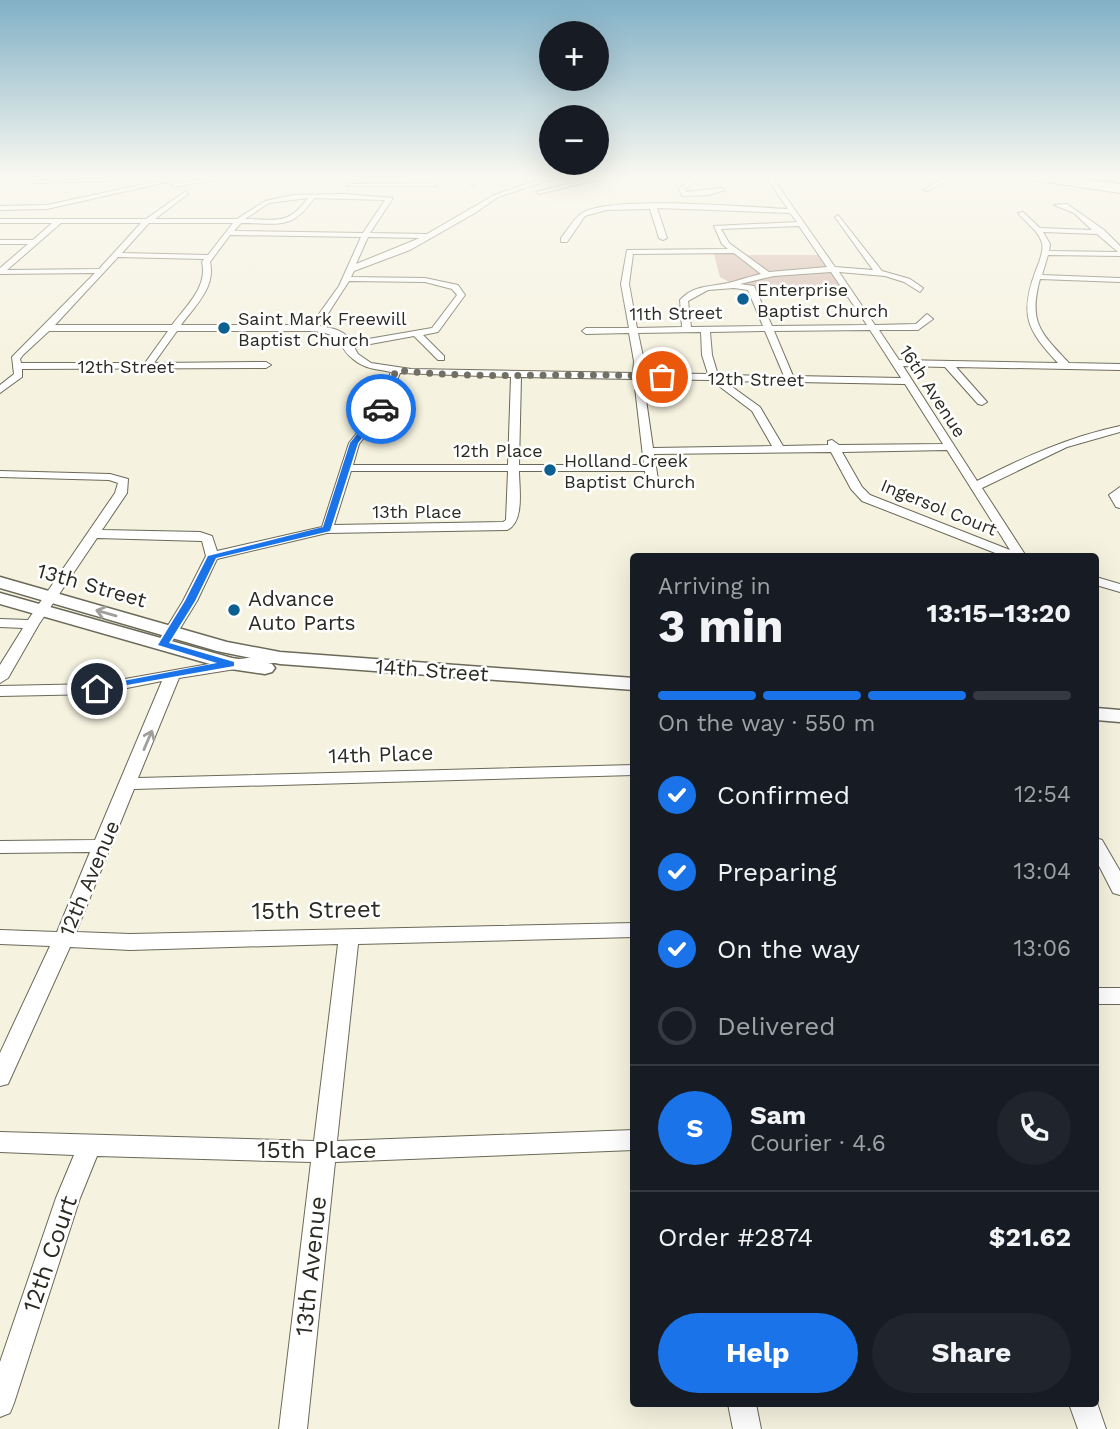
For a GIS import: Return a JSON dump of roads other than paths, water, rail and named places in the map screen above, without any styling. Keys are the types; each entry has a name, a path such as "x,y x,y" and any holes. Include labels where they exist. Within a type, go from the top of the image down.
{"main road":[{"name":"13th Street","path":"0,582 42,610"},
{"name":"13th Street","path":"0,598 167,638"},
{"path":"167,638 280,658"},
{"path":"167,638 231,664"},
{"name":"14th Street","path":"280,658 630,684"},
{"name":"14th Street","path":"231,664 337,675 630,695"},
{"path":"1099,715 1120,716"},
{"path":"1099,726 1120,727"}],"street":[{"path":"0,272 33,244"},
{"path":"0,390 19,375 19,366 15,364 15,359 46,328 72,308 125,244"},
{"path":"148,366 208,280 206,262 220,244"},
{"path":"314,328 346,279 361,244"},
{"path":"351,269 413,244"},
{"path":"726,244 768,275"},
{"name":"16th Avenue","path":"814,244 896,363 1018,553"},
{"path":"858,244 878,271"},
{"path":"1045,244 1031,321 1037,334 1065,365"},
{"path":"653,486 638,376 639,361 625,280 630,252 735,251"},
{"path":"1045,253 1120,252"},
{"path":"114,255 211,257"},
{"path":"731,287 737,281 768,275 833,270 878,271 905,278 920,290"},
{"path":"0,272 100,271"},
{"path":"1037,277 1120,281"},
{"path":"346,279 425,280 447,284 460,290 459,299 439,328 349,345"},
{"path":"687,329 684,304 691,293 701,289 751,288 791,382"},
{"name":"11th Street","path":"586,331 918,327 926,323 929,319 927,317"},
{"path":"46,328 314,328 341,335 359,360 396,370 380,411 358,435 327,529 212,556"},
{"path":"705,328 707,355 714,379 756,409 780,450"},
{"path":"417,334 441,358"},
{"path":"896,363 1120,367"},
{"path":"947,363 982,402"},
{"name":"12th Street","path":"19,366 266,365"},
{"name":"12th Street","path":"396,370 422,373 638,376 791,382 907,381"},
{"path":"512,467 516,374"},
{"path":"976,486 1068,441 1120,429"},
{"path":"650,451 780,450 833,446 951,447"},
{"name":"Ingersol Court","path":"833,446 856,489 866,498 1005,553"},
{"name":"13th Place","path":"327,529 507,526 512,520 512,467"},
{"name":"12th Place","path":"346,468 651,468"},
{"path":"0,474 110,477 124,481 121,493 0,678"},
{"path":"92,534 208,538 212,556 190,601 167,638"},
{"path":"1099,582 1120,588"},
{"name":"13th Street","path":"0,623 42,610"},
{"name":"14th Street","path":"0,691 97,689 231,664 280,658"},
{"name":"12th Avenue","path":"0,1077 64,938 172,676"},
{"name":"14th Place","path":"129,784 630,770"},
{"path":"0,847 102,846"},
{"path":"1099,850 1120,888"},
{"name":"15th Street","path":"0,937 130,942 630,930"},
{"name":"13th Avenue","path":"293,1429 349,935"},
{"path":"1099,996 1120,996"},
{"name":"15th Place","path":"0,1142 324,1153 630,1140"},
{"name":"12th Court","path":"0,1402 68,1198 89,1146"},
{"path":"743,1407 747,1429"},
{"path":"1084,1407 1092,1429"}],"place":[{"name":"Enterprise Baptist Church","path":"743,299"},
{"name":"Saint Mark Freewill Baptist Church","path":"224,328"},
{"name":"Holland Creek Baptist Church","path":"550,470"},
{"name":"Advance Auto Parts","path":"234,610"}]}
